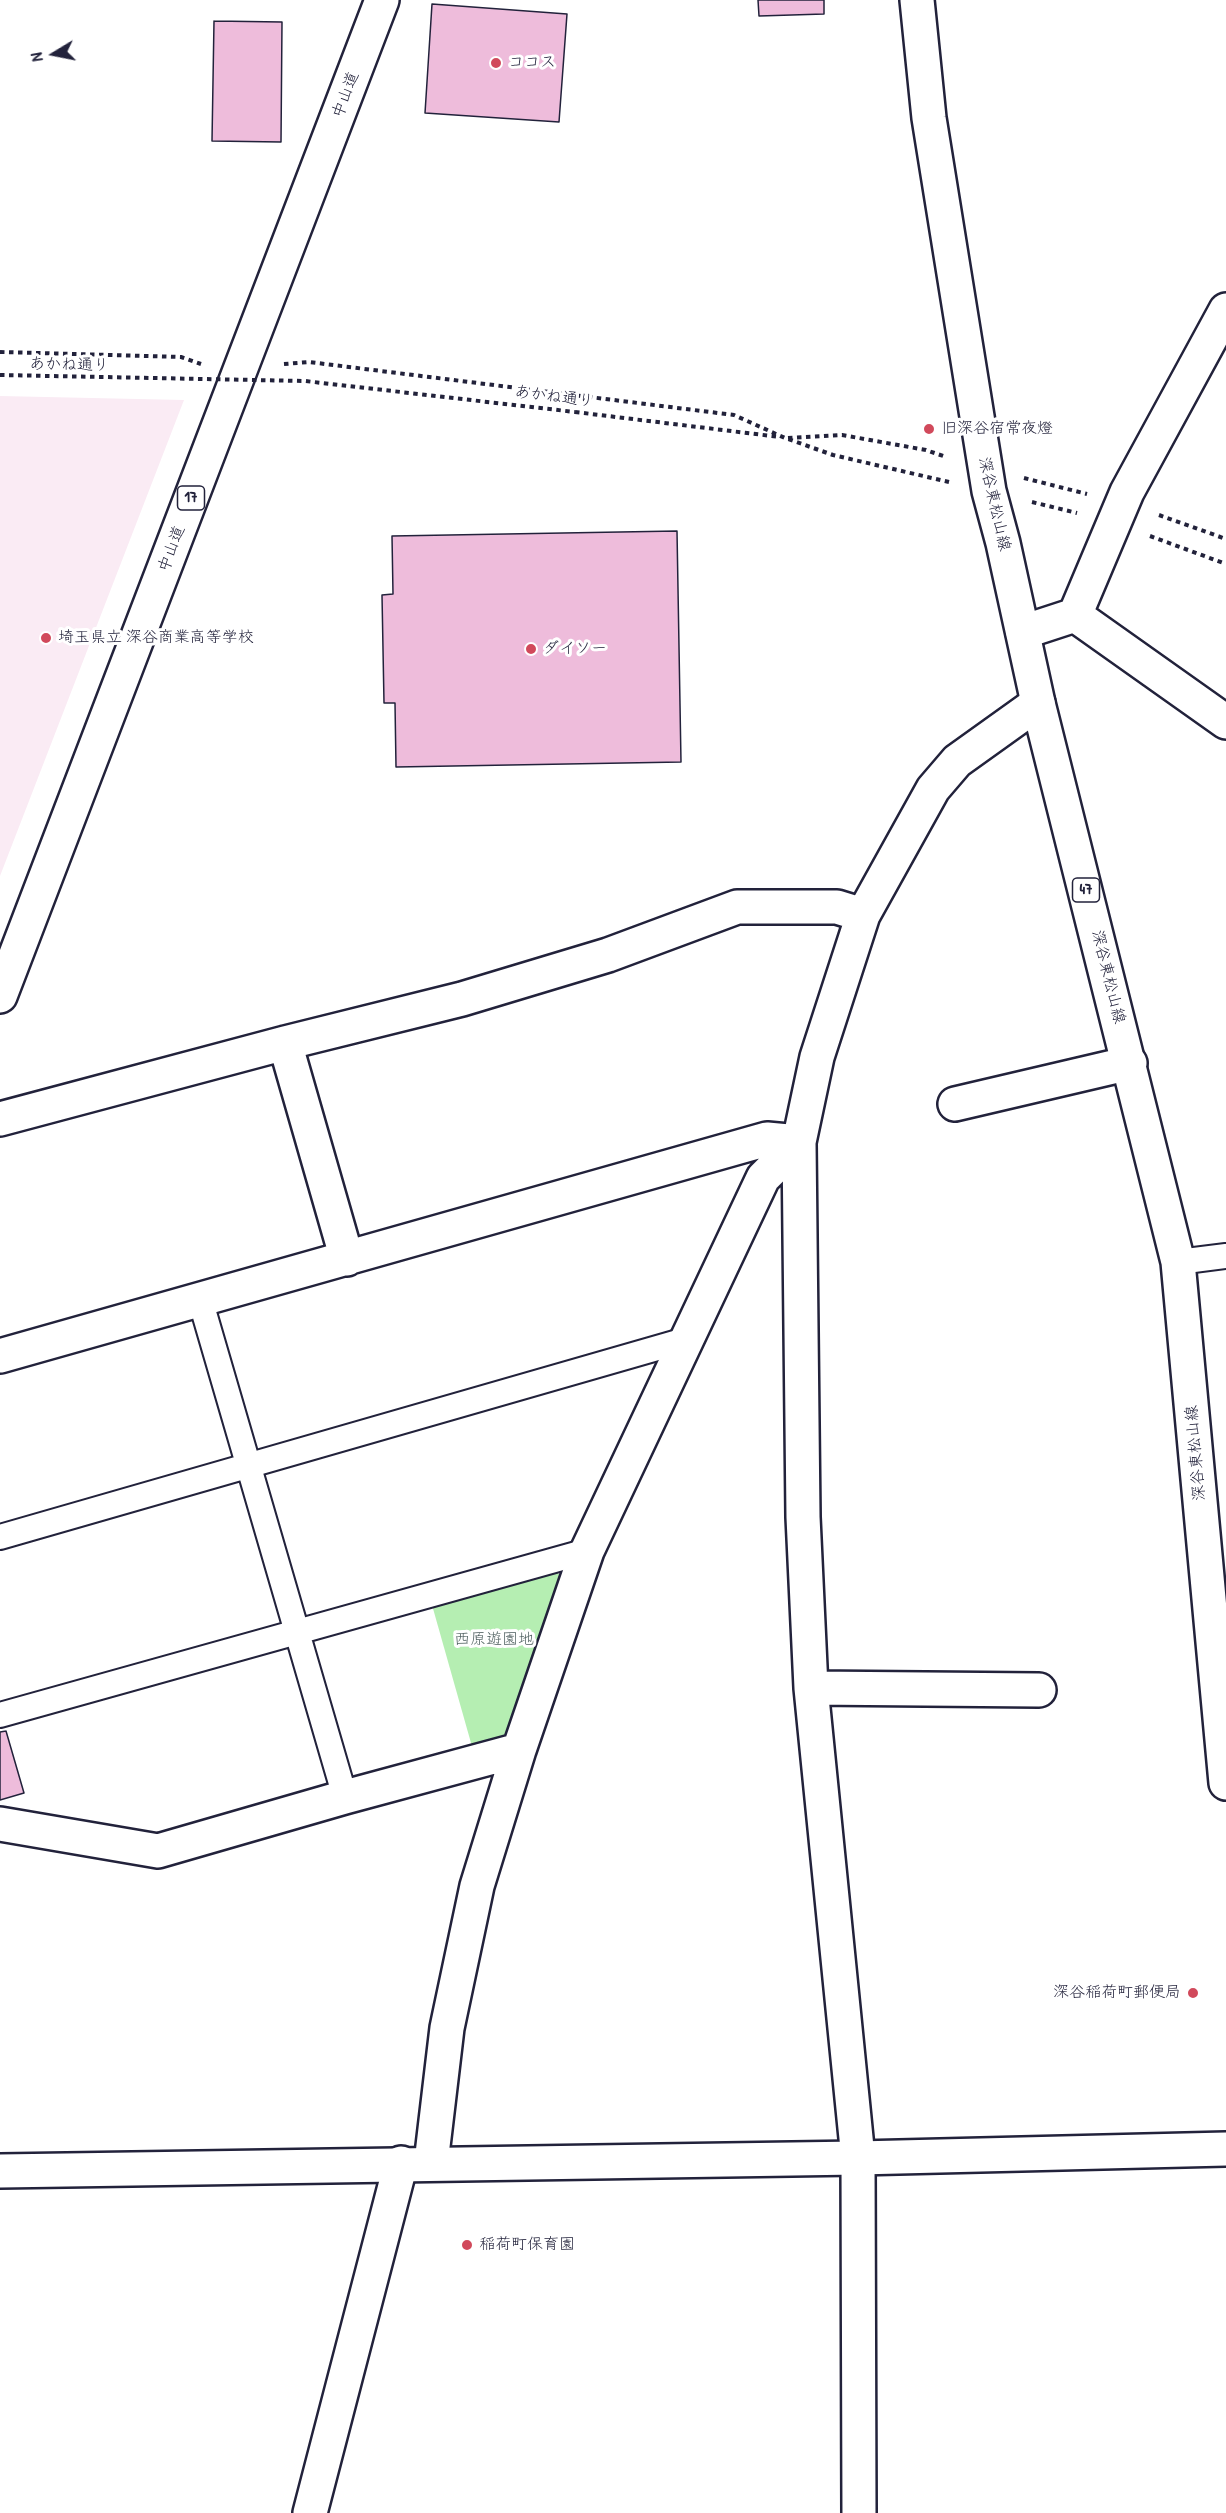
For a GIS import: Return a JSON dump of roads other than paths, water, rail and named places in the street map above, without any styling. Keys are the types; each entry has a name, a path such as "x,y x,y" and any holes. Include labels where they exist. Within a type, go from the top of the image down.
{"main road":[{"name":"中山道","path":"0,996 382,0"},
{"name":"深谷東松山線","path":"917,0 929,118 989,491 1038,703 1178,1262 1226,1783"},
{"path":"1023,632 1075,615 1127,492 1226,310"},
{"path":"1075,615 1226,722"},
{"path":"859,2513 858,2158 811,1688 803,1505 799,1142 817,1057 863,915 933,789 957,761 1038,703"},
{"path":"0,1119 285,1043 462,999 586,962 737,907 837,907 863,915"},
{"path":"285,1043 346,1259"},
{"path":"955,1104 1130,1063"},
{"path":"0,1356 767,1139 799,1142"},
{"path":"310,2513 416,2163 477,1886 519,1750 587,1551 763,1178 799,1142"},
{"path":"811,1688 1040,1690"},
{"path":"0,1824 158,1851 519,1750"},
{"path":"0,2171 858,2158 1226,2149"}],"lane":[{"path":"1178,1262 1226,1256"},
{"path":"200,1299 345,1797"},
{"path":"0,1537 685,1340"},
{"path":"0,1715 587,1551"}],"place":[{"name":"ココス","path":"496,63"},
{"name":"旧深谷宿常夜燈","path":"929,429"},
{"name":"埼玉県立 深谷商業高等学校","path":"46,638"},
{"name":"ダイソー","path":"531,649"},
{"name":"深谷稲荷町郵便局","path":"1193,1993"},
{"name":"稲荷町保育園","path":"467,2245"}],"park label":[{"name":"西原遊園地","path":"494,1640"}]}
